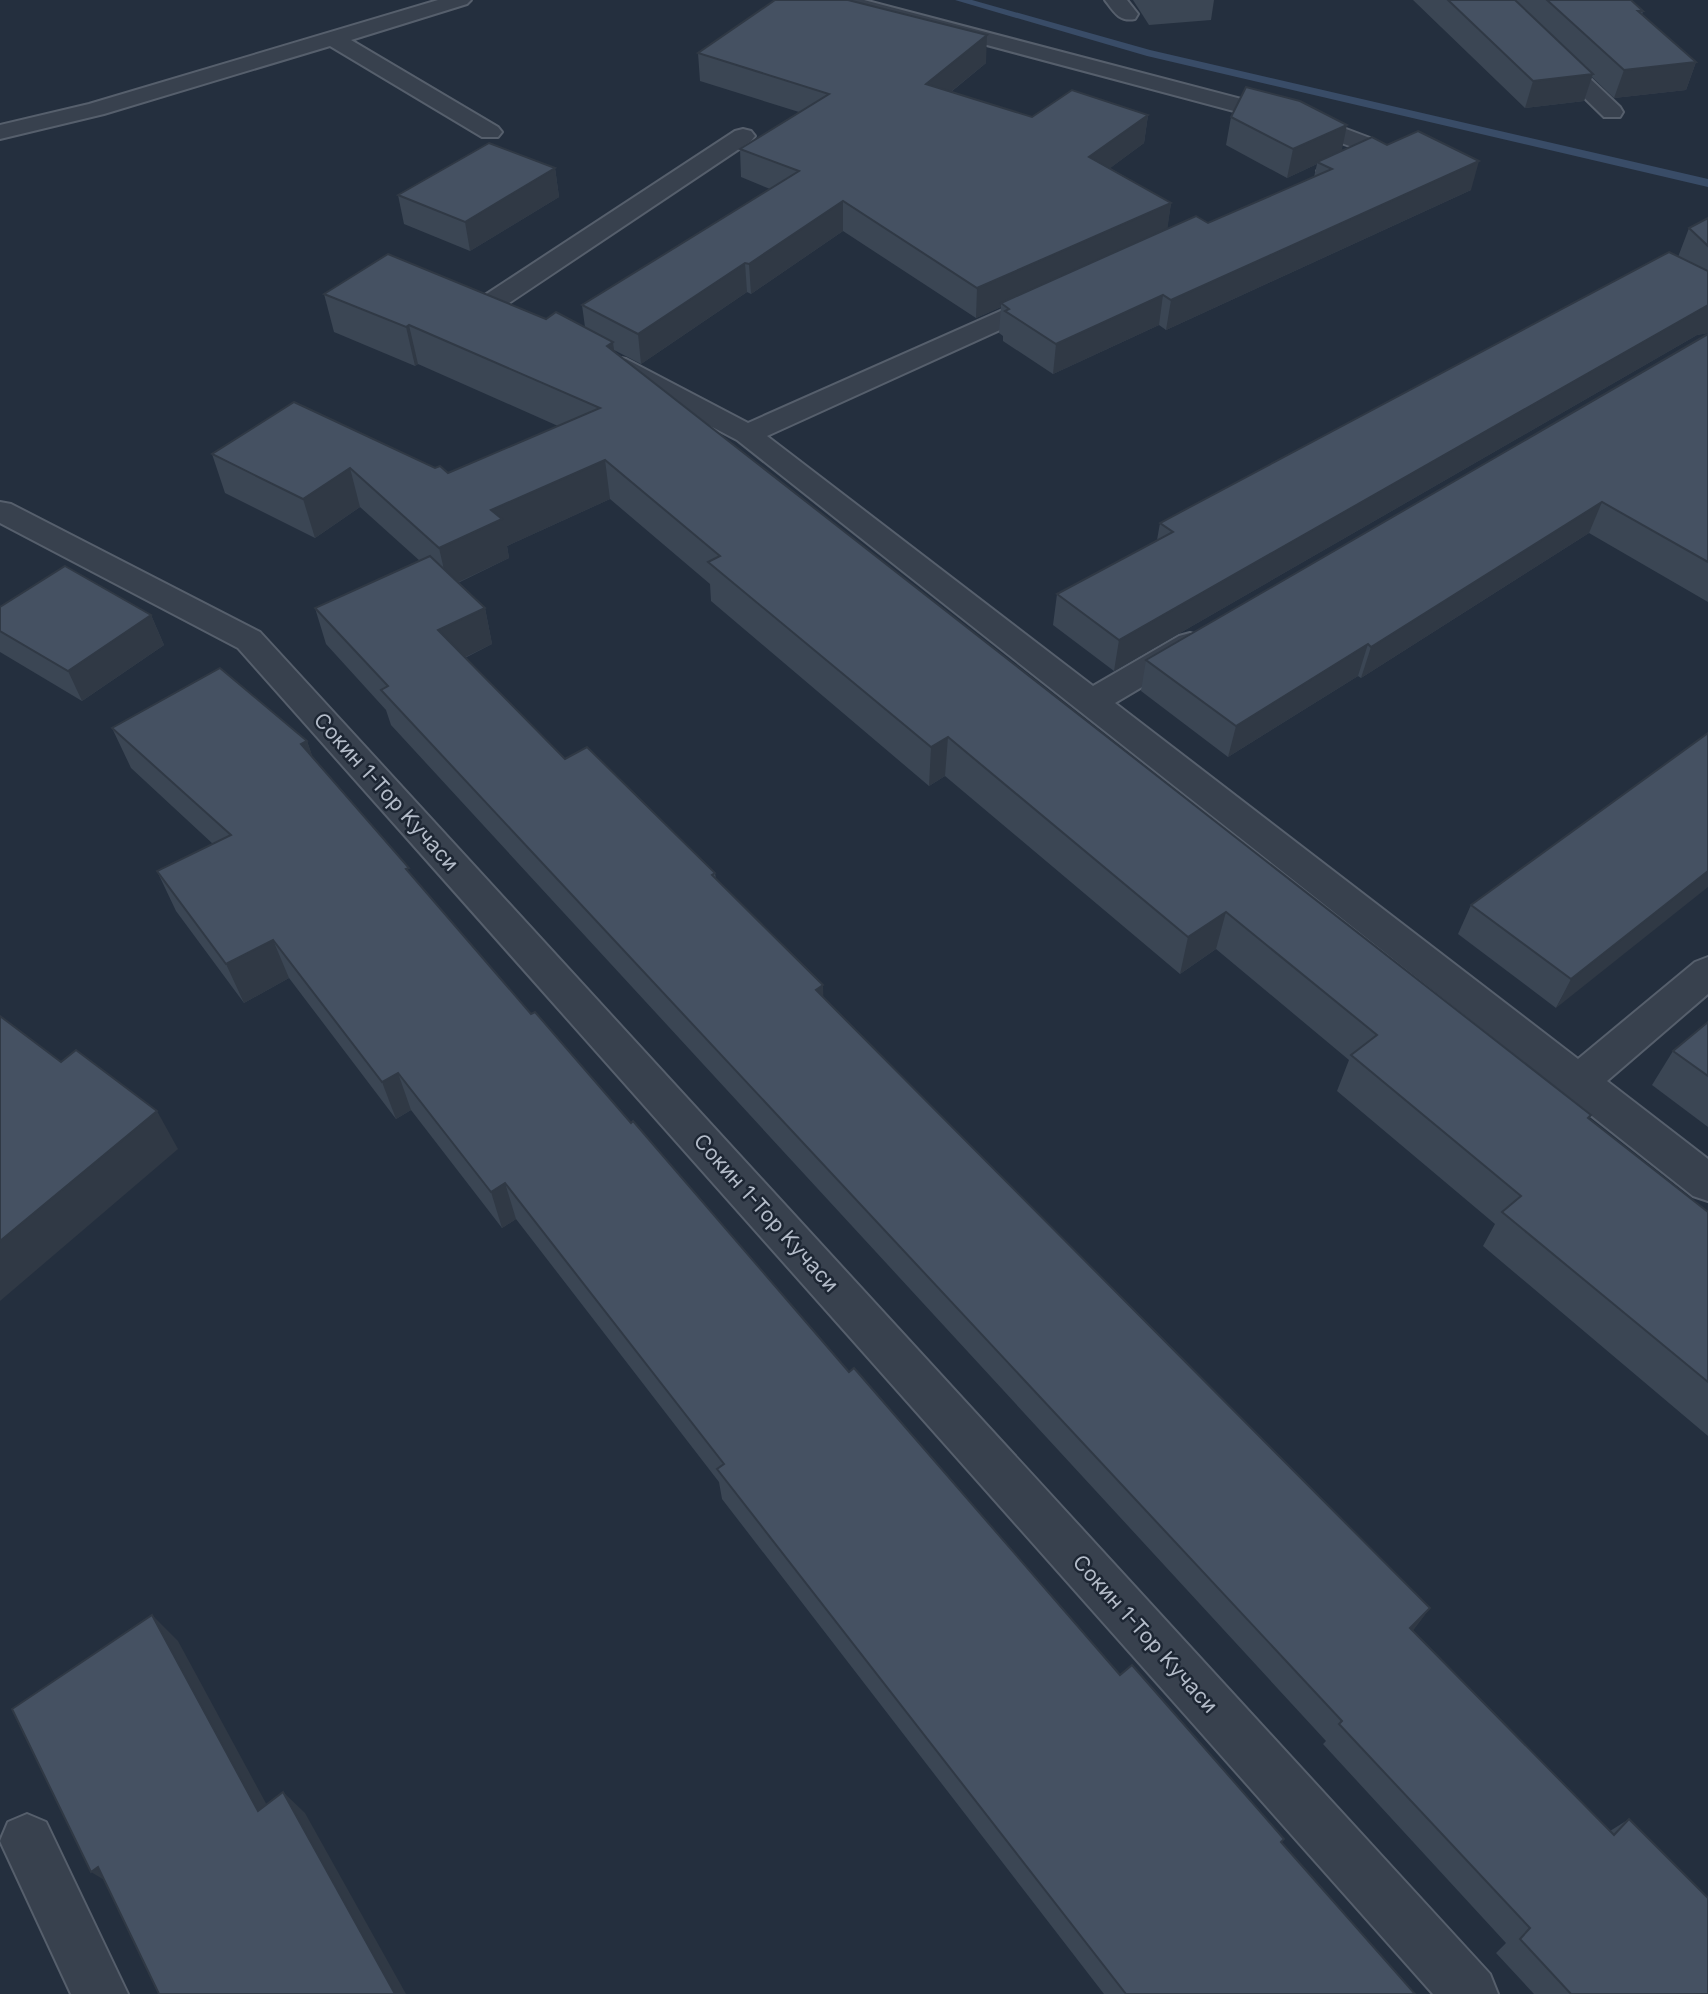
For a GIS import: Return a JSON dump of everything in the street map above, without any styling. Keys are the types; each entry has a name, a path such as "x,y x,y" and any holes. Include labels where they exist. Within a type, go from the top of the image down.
{"street":[{"path":"0,132 96,109 460,0"},
{"path":"840,0 1317,126 1362,143 1366,154 1303,183"},
{"path":"1495,0 1612,112"},
{"path":"333,38 490,132"},
{"path":"530,320 481,296 743,136"},
{"path":"747,434 1075,285"},
{"path":"590,351 747,434 1708,1183"},
{"name":"Сокин 1-Тор Kучаси","path":"0,511 249,640 1470,1994"},
{"path":"1089,703 1220,627"},
{"path":"1578,1082 1708,972"},
{"path":"27,1841 100,1994"}],"building":[{"path":"775,0 848,0 987,35 926,84 1032,117 1072,90 1148,115 1089,157 1171,203 977,288 843,201 638,334 582,305 799,171 740,149 829,94 698,53"},
{"path":"1448,0 1515,0 1593,74 1533,81"},
{"path":"1547,0 1631,0 1643,11 1638,11 1696,62 1624,70"},
{"path":"1246,87 1300,101 1347,125 1293,149 1231,117"},
{"path":"1418,131 1479,161 1171,300 1163,295 1056,344 1005,311 1009,309 1001,303 1196,216 1208,223 1332,169 1317,162 1372,137 1387,145"},
{"path":"489,143 555,168 465,222 398,195"},
{"path":"1708,218 1708,246 1689,228"},
{"path":"1669,252 1708,271 1708,305 1119,640 1057,594 1173,532 1160,523"},
{"path":"388,254 546,319 556,312 613,342 607,346 1591,1115 1588,1118 1708,1212 1708,1382 1502,1212 1521,1196 1351,1055 1377,1035 1226,912 1188,937 948,737 931,747 708,562 720,556 605,460 491,510 502,519 439,548 350,468 303,499 212,454 294,402 435,468 440,466 448,473 600,408 409,325 406,327 324,294"},
{"path":"1708,334 1708,562 1602,502 1371,647 1368,644 1236,726 1146,660"},
{"path":"430,556 485,608 438,630 565,759 587,747 715,873 712,875 823,985 816,990 1430,1608 1410,1628 1614,1835 1629,1819 1708,1898 1708,1994 1571,1994 1520,1939 1530,1928 1339,1724 1342,1721 381,690 388,686 315,608"},
{"path":"65,566 151,615 68,671 0,631 0,607"},
{"path":"220,668 307,741 301,744 531,1014 535,1012 631,1123 633,1121 849,1372 854,1368 1120,1675 1132,1665 1284,1839 1281,1842 1415,1994 1126,1994 717,1469 724,1464 505,1183 491,1192 398,1073 382,1082 273,940 226,964 157,871 231,835 112,728"},
{"path":"1708,733 1708,871 1571,979 1471,905"},
{"path":"0,1016 61,1062 76,1050 157,1111 0,1241"},
{"path":"1708,1022 1708,1076 1673,1051"},
{"path":"152,1615 258,1811 283,1792 395,1994 159,1994 98,1867 91,1872 12,1709"}],"waterway":[{"path":"960,0 1147,53 1708,183"}]}
